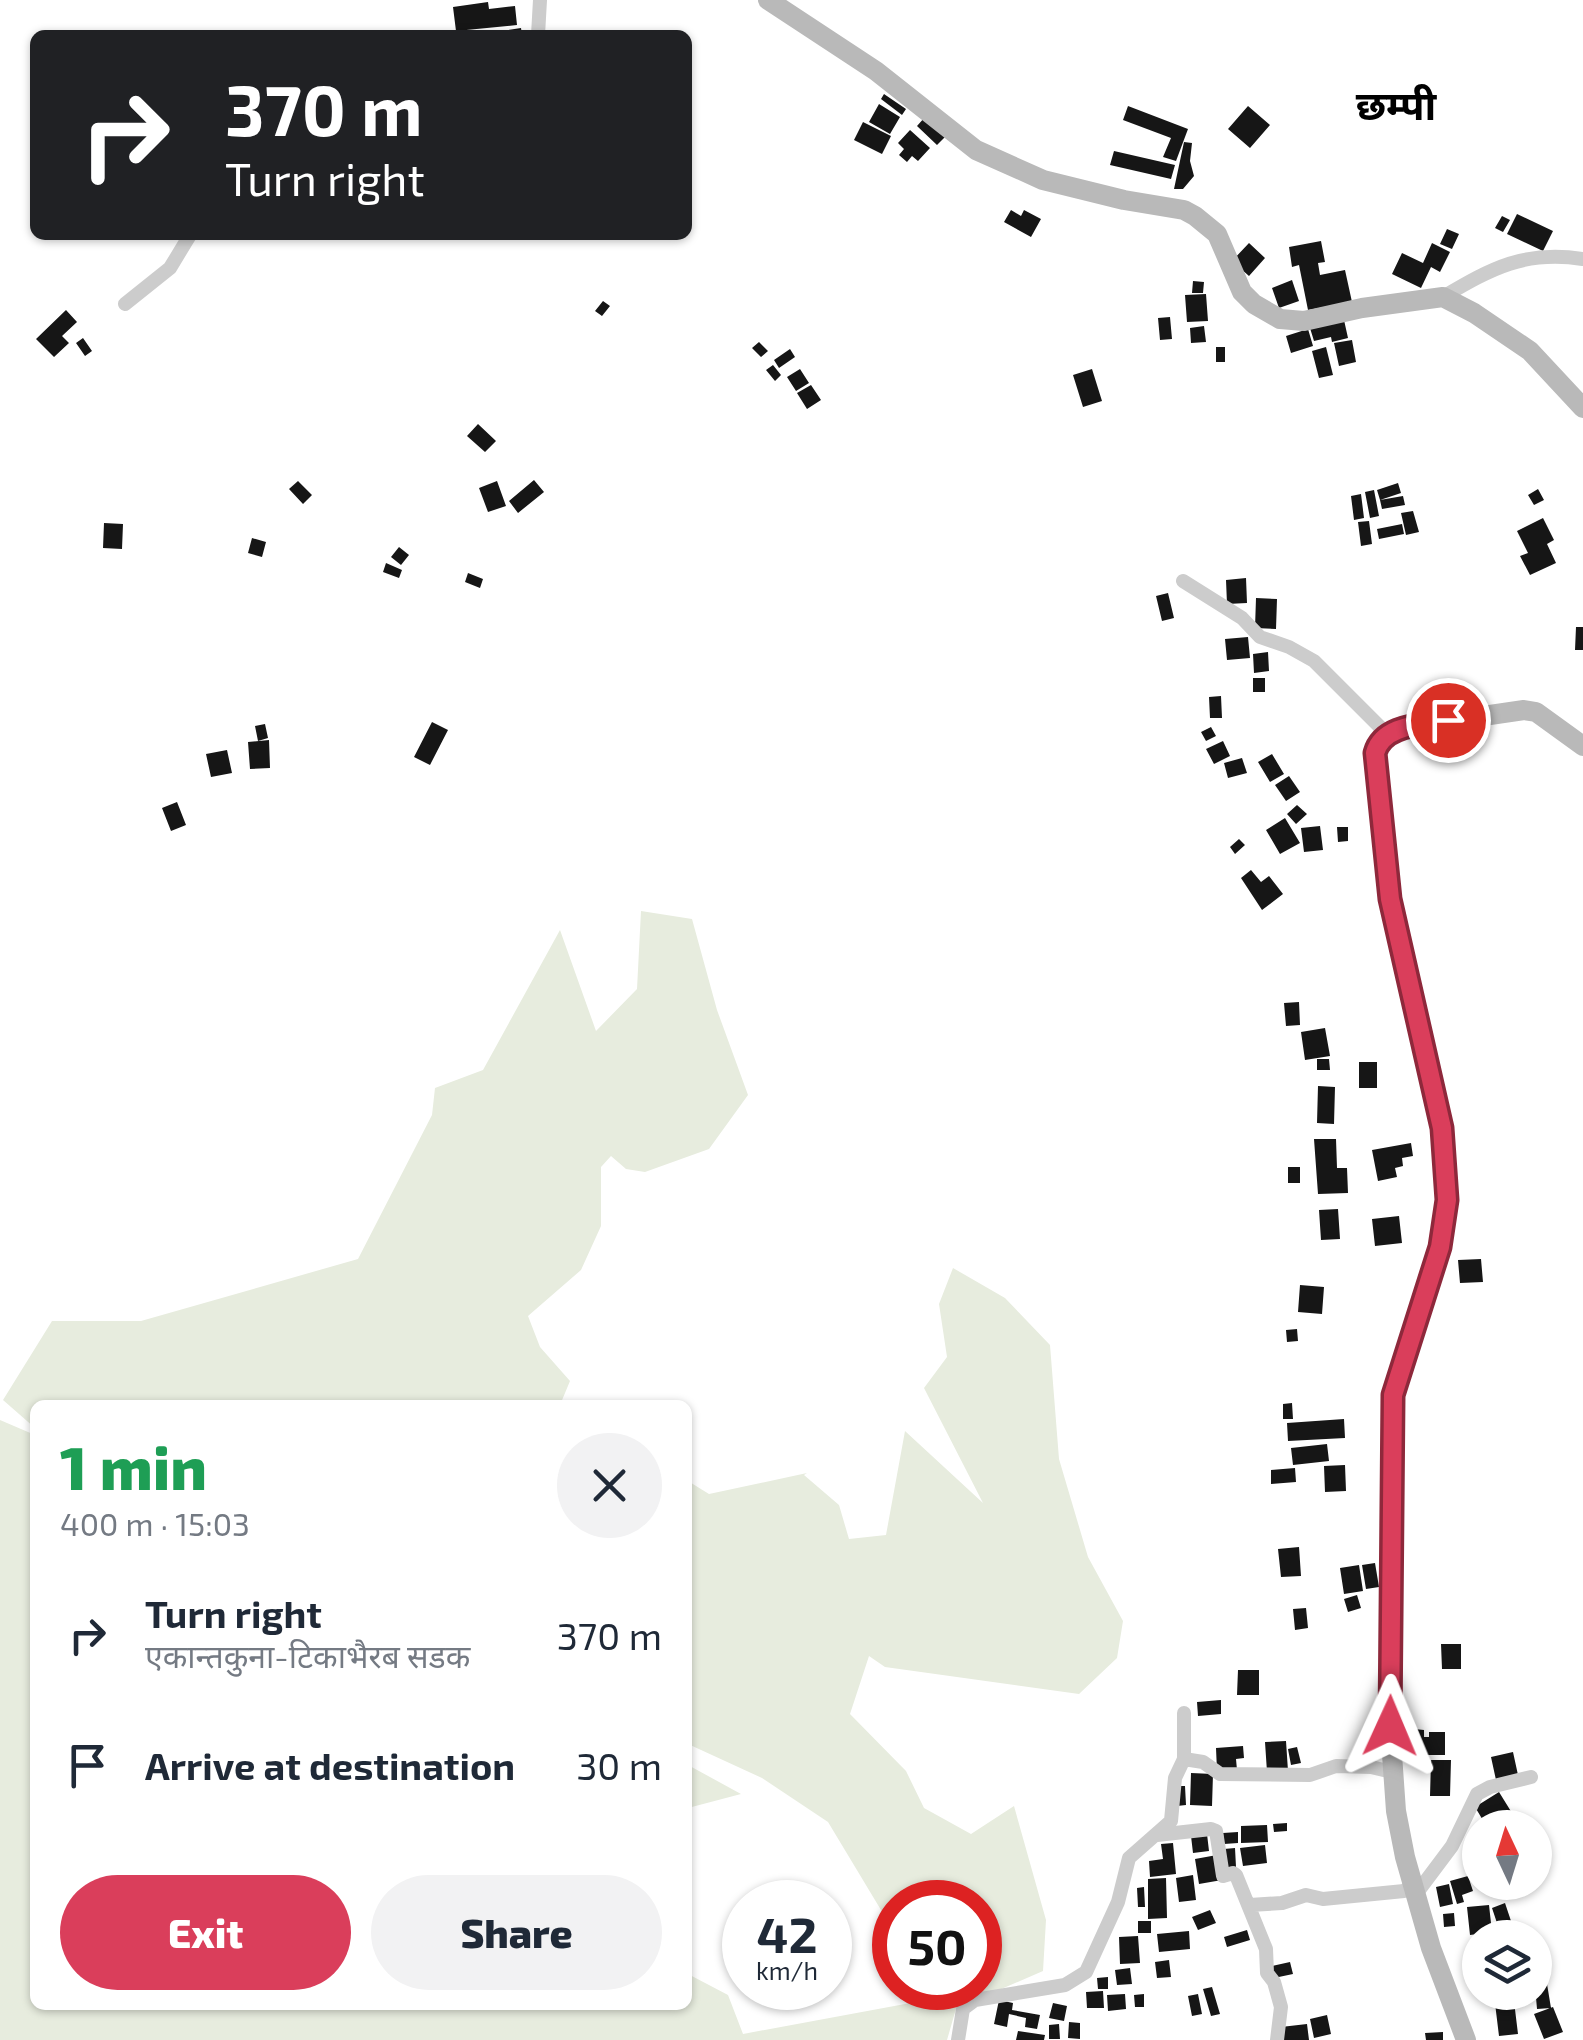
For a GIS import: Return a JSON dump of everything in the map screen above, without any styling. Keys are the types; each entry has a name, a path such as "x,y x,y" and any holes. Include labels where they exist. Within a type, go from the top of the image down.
{"main road":[{"path":"768,0 876,71 976,150 1042,180 1184,210 1206,223 1217,234 1242,292 1280,320 1304,321 1443,297 1474,312 1530,350 1583,408"},
{"path":"1466,2040 1414,1889 1402,1842 1392,1772 1393,1395 1398,1370 1430,1286 1447,1200 1442,1128 1390,899 1375,753 1377,744 1388,734 1524,710 1536,712 1583,746"}],"street":[{"path":"538,30 540,0"},
{"path":"125,304 170,268 187,240"},
{"path":"1443,297 1486,271 1540,255 1583,259"},
{"path":"1184,581 1242,618 1260,636 1314,662 1388,734"},
{"path":"958,2040 962,2009 975,2000 1065,1985 1086,1972 1118,1902 1129,1858 1171,1821 1174,1778 1184,1760 1184,1713"},
{"path":"1184,1760 1203,1762 1220,1774 1310,1775 1336,1766 1392,1772"},
{"path":"1250,1904 1282,1903 1306,1895 1323,1900 1414,1889 1452,1846 1477,1794 1531,1777"},
{"path":"1155,1835 1216,1831 1223,1876 1233,1872 1250,1904 1266,1949 1267,1973 1282,2007 1276,2040"}],"shaded area":[{"path":"641,911 692,919 717,1010 748,1095 709,1149 645,1172 626,1169 611,1156 601,1167 601,1226 581,1270 528,1316 540,1347 570,1381 562,1400 30,1400 30,1424 3,1400 52,1321 141,1321 358,1259 432,1115 435,1088 483,1070 560,930 596,1031 637,989"},
{"path":"953,1268 1005,1298 1050,1345 1059,1459 1088,1557 1123,1621 1117,1658 1079,1694 885,1667 869,1656 850,1714 906,1771 924,1808 971,1834 1014,1806 1046,1920 1043,1971 1002,1989 1002,1880 872,1880 872,1895 828,1822 762,1778 692,1746 692,1483 709,1494 807,1473 804,1475 839,1505 849,1539 886,1535 905,1431 983,1503 924,1388 947,1357 939,1304"},
{"path":"0,1420 30,1433 30,2010 692,2010 692,1976 722,1992 722,2010 734,2010 743,2034 873,2010 956,2010 947,2040 0,2040"},
{"path":"692,1767 741,1794 692,1807"}],"building":[{"path":"488,2 489,9 515,6 517,25 456,30 453,7"},
{"path":"884,94 906,109 902,115 881,99"},
{"path":"879,104 900,117 890,134 869,122"},
{"path":"1128,106 1188,129 1176,161 1163,157 1171,138 1123,120"},
{"path":"1248,106 1270,125 1250,148 1228,129"},
{"path":"925,117 945,137 937,145 917,126"},
{"path":"863,122 891,136 882,154 854,140"},
{"path":"910,130 930,148 918,161 912,156 907,162 899,155 904,149 898,143"},
{"path":"1184,142 1192,143 1190,161 1194,176 1183,189 1174,189"},
{"path":"1114,151 1175,165 1171,179 1110,165"},
{"path":"1011,210 1021,216 1024,210 1041,219 1031,237 1004,222"},
{"path":"1517,214 1553,231 1543,251 1507,234"},
{"path":"1502,216 1510,220 1503,232 1495,228"},
{"path":"1447,229 1459,234 1452,249 1440,244"},
{"path":"1321,241 1325,262 1318,263 1320,275 1345,270 1352,302 1308,310 1299,265 1292,267 1289,247"},
{"path":"1249,243 1265,258 1249,276 1232,261"},
{"path":"1432,243 1450,252 1440,272 1431,267 1421,288 1392,274 1402,253 1423,263"},
{"path":"1292,280 1299,301 1279,308 1272,288"},
{"path":"1193,281 1204,282 1203,293 1192,293"},
{"path":"1206,294 1208,321 1187,322 1185,295"},
{"path":"603,301 610,306 602,316 595,311"},
{"path":"66,310 77,322 62,336 69,343 54,357 36,339"},
{"path":"1170,317 1172,339 1160,340 1158,318"},
{"path":"1344,320 1348,338 1314,341 1310,328"},
{"path":"1204,326 1206,342 1191,343 1190,328"},
{"path":"1308,329 1313,346 1291,353 1286,336"},
{"path":"83,338 92,351 85,356 76,343"},
{"path":"1352,340 1356,362 1339,366 1334,343"},
{"path":"759,342 768,351 761,357 752,348"},
{"path":"1216,347 1225,347 1225,362 1216,362"},
{"path":"1326,347 1333,375 1319,378 1312,351"},
{"path":"790,349 795,357 779,368 774,360"},
{"path":"773,365 781,375 775,381 766,370"},
{"path":"800,369 809,383 796,391 787,377"},
{"path":"1092,369 1102,401 1083,407 1073,375"},
{"path":"811,385 821,400 807,409 797,393"},
{"path":"478,424 496,441 485,452 467,436"},
{"path":"534,480 544,492 518,513 509,501"},
{"path":"298,481 312,495 303,504 289,489"},
{"path":"497,481 506,506 488,512 479,488"},
{"path":"1398,483 1401,493 1380,500 1377,490"},
{"path":"1538,489 1544,500 1534,505 1528,495"},
{"path":"1374,490 1379,516 1370,518 1365,492"},
{"path":"1361,494 1364,518 1354,520 1351,496"},
{"path":"1403,496 1405,505 1382,509 1380,500"},
{"path":"1413,511 1419,532 1406,535 1401,513"},
{"path":"1543,518 1554,540 1547,544 1556,563 1530,575 1520,556 1528,553 1517,531"},
{"path":"1369,521 1372,544 1361,546 1358,522"},
{"path":"104,523 123,524 122,549 103,548"},
{"path":"1402,524 1404,534 1379,539 1377,529"},
{"path":"252,538 266,542 262,557 248,553"},
{"path":"399,547 409,555 401,565 391,557"},
{"path":"386,563 402,570 399,578 383,572"},
{"path":"468,573 483,579 480,588 465,582"},
{"path":"1246,578 1247,603 1227,604 1226,580"},
{"path":"1168,593 1174,618 1162,621 1156,596"},
{"path":"1256,598 1277,599 1276,629 1255,628"},
{"path":"1576,627 1583,627 1583,650 1575,650"},
{"path":"1248,637 1250,658 1227,660 1225,639"},
{"path":"1268,652 1269,671 1254,673 1253,654"},
{"path":"1253,678 1265,678 1265,692 1253,692"},
{"path":"1221,696 1222,718 1210,718 1209,697"},
{"path":"432,722 448,730 430,765 414,757"},
{"path":"265,724 268,738 258,741 255,726"},
{"path":"1211,727 1216,736 1206,741 1201,732"},
{"path":"269,740 270,768 250,769 248,742"},
{"path":"1223,741 1230,756 1214,764 1206,749"},
{"path":"227,750 232,773 211,777 206,754"},
{"path":"1272,754 1284,774 1270,782 1258,762"},
{"path":"1242,758 1247,773 1228,778 1224,763"},
{"path":"1289,776 1300,792 1286,801 1275,785"},
{"path":"177,802 186,825 171,831 162,808"},
{"path":"1297,805 1307,814 1296,824 1287,814"},
{"path":"1285,818 1300,843 1280,854 1266,830"},
{"path":"1320,826 1323,850 1304,852 1301,828"},
{"path":"1337,827 1348,827 1348,841 1338,842"},
{"path":"1239,839 1245,845 1235,854 1230,847"},
{"path":"1251,870 1261,882 1269,876 1283,894 1262,910 1241,878"},
{"path":"1299,1002 1300,1025 1286,1026 1284,1003"},
{"path":"1325,1028 1330,1056 1305,1060 1301,1032"},
{"path":"1317,1059 1329,1059 1330,1070 1317,1070"},
{"path":"1359,1062 1377,1062 1377,1088 1359,1088"},
{"path":"1318,1086 1335,1087 1334,1124 1317,1123"},
{"path":"1314,1139 1336,1139 1337,1168 1347,1168 1348,1193 1318,1194"},
{"path":"1411,1143 1413,1156 1402,1158 1403,1166 1395,1168 1397,1177 1378,1181 1372,1150"},
{"path":"1288,1167 1300,1167 1300,1183 1288,1183"},
{"path":"1338,1209 1340,1239 1321,1240 1319,1210"},
{"path":"1399,1216 1402,1243 1375,1246 1372,1219"},
{"path":"1481,1259 1483,1282 1460,1283 1458,1260"},
{"path":"1300,1285 1324,1287 1322,1314 1298,1312"},
{"path":"1297,1329 1298,1341 1287,1342 1286,1330"},
{"path":"1292,1403 1293,1419 1283,1419 1283,1404"},
{"path":"1344,1419 1345,1438 1288,1441 1287,1423"},
{"path":"1327,1444 1329,1461 1293,1465 1291,1448"},
{"path":"1345,1465 1346,1491 1325,1492 1324,1466"},
{"path":"1295,1468 1296,1482 1271,1484 1271,1470"},
{"path":"1299,1547 1301,1576 1281,1577 1278,1549"},
{"path":"1375,1563 1379,1587 1366,1589 1362,1565"},
{"path":"1359,1565 1363,1591 1344,1594 1340,1568"},
{"path":"1357,1595 1361,1608 1348,1612 1344,1599"},
{"path":"1306,1608 1308,1628 1295,1630 1293,1609"},
{"path":"1441,1644 1461,1644 1461,1669 1442,1669"},
{"path":"1238,1670 1259,1670 1259,1695 1237,1695"},
{"path":"1221,1700 1221,1714 1198,1716 1197,1702"},
{"path":"1414,1729 1424,1730 1424,1737 1429,1737 1429,1732 1445,1732 1445,1755 1414,1755"},
{"path":"1286,1741 1288,1771 1267,1772 1265,1742"},
{"path":"1243,1746 1244,1758 1236,1759 1237,1770 1217,1771 1216,1748"},
{"path":"1297,1747 1301,1763 1291,1765 1288,1749"},
{"path":"1513,1752 1518,1775 1496,1780 1491,1757"},
{"path":"1431,1760 1451,1760 1450,1796 1430,1796"},
{"path":"1191,1773 1213,1774 1212,1806 1190,1805"},
{"path":"1176,1786 1185,1786 1186,1805 1177,1806"},
{"path":"1499,1792 1510,1810 1477,1810 1475,1807"},
{"path":"1287,1823 1287,1831 1274,1832 1273,1824"},
{"path":"1267,1825 1268,1842 1241,1843 1241,1826"},
{"path":"1238,1832 1238,1843 1224,1844 1223,1833"},
{"path":"1207,1834 1209,1851 1193,1853 1191,1836"},
{"path":"1173,1843 1176,1874 1150,1877 1149,1861 1163,1859 1161,1844"},
{"path":"1265,1845 1267,1863 1243,1866 1240,1848"},
{"path":"1235,1848 1236,1867 1225,1867 1224,1849"},
{"path":"1217,1855 1222,1880 1199,1884 1195,1859"},
{"path":"1193,1875 1196,1900 1179,1902 1176,1878"},
{"path":"1166,1878 1167,1918 1148,1919 1148,1879"},
{"path":"1462,1878 1464,1902 1457,1904 1450,1881"},
{"path":"1449,1884 1453,1904 1440,1907 1436,1887"},
{"path":"1144,1887 1145,1907 1138,1907 1137,1888"},
{"path":"1505,1903 1511,1920 1496,1920 1492,1908"},
{"path":"1489,1905 1491,1920 1468,1920 1467,1907"},
{"path":"1210,1910 1216,1923 1198,1930 1192,1917"},
{"path":"1454,1913 1455,1926 1444,1927 1443,1914"},
{"path":"1138,1921 1151,1921 1151,1933 1138,1933"},
{"path":"1247,1930 1250,1940 1227,1947 1224,1937"},
{"path":"1189,1931 1190,1949 1159,1952 1157,1934"},
{"path":"1138,1936 1140,1963 1120,1964 1119,1937"},
{"path":"1169,1960 1171,1977 1157,1978 1155,1962"},
{"path":"1290,1962 1293,1974 1274,1978 1272,1966"},
{"path":"1130,1968 1132,1984 1117,1985 1115,1970"},
{"path":"1108,1977 1108,1989 1098,1989 1097,1978"},
{"path":"1212,1987 1220,2014 1211,2016 1203,1989"},
{"path":"1103,1991 1104,2008 1087,2008 1086,1992"},
{"path":"1125,1994 1126,2009 1108,2011 1107,1995"},
{"path":"1144,1994 1144,2007 1135,2007 1134,1995"},
{"path":"1198,1994 1202,2014 1192,2016 1188,1996"},
{"path":"1002,2001 1013,2003 1012,2010 1040,2015 1037,2029 1025,2027 1026,2018 1009,2014 1007,2027 994,2024 997,2010 1002,2010"},
{"path":"1053,2003 1067,2006 1064,2021 1049,2018"},
{"path":"1552,2007 1563,2032 1544,2039 1534,2014"},
{"path":"1496,2010 1515,2010 1518,2034 1499,2036"},
{"path":"1327,2015 1331,2034 1314,2038 1310,2019"},
{"path":"1069,2022 1080,2023 1080,2039 1068,2038"},
{"path":"1059,2024 1060,2039 1049,2039 1049,2025"},
{"path":"1307,2024 1309,2040 1282,2040 1281,2027"},
{"path":"1018,2031 1045,2035 1044,2040 1016,2040"},
{"path":"1443,2032 1443,2040 1426,2040 1425,2033"}],"district":[{"name":"छम्पी","path":"1396,104"}],"route":[{"path":"1390,1726 1393,1395 1398,1370 1430,1286 1447,1200 1442,1128 1390,899 1375,753 1377,744 1388,734 1448,720"}]}
